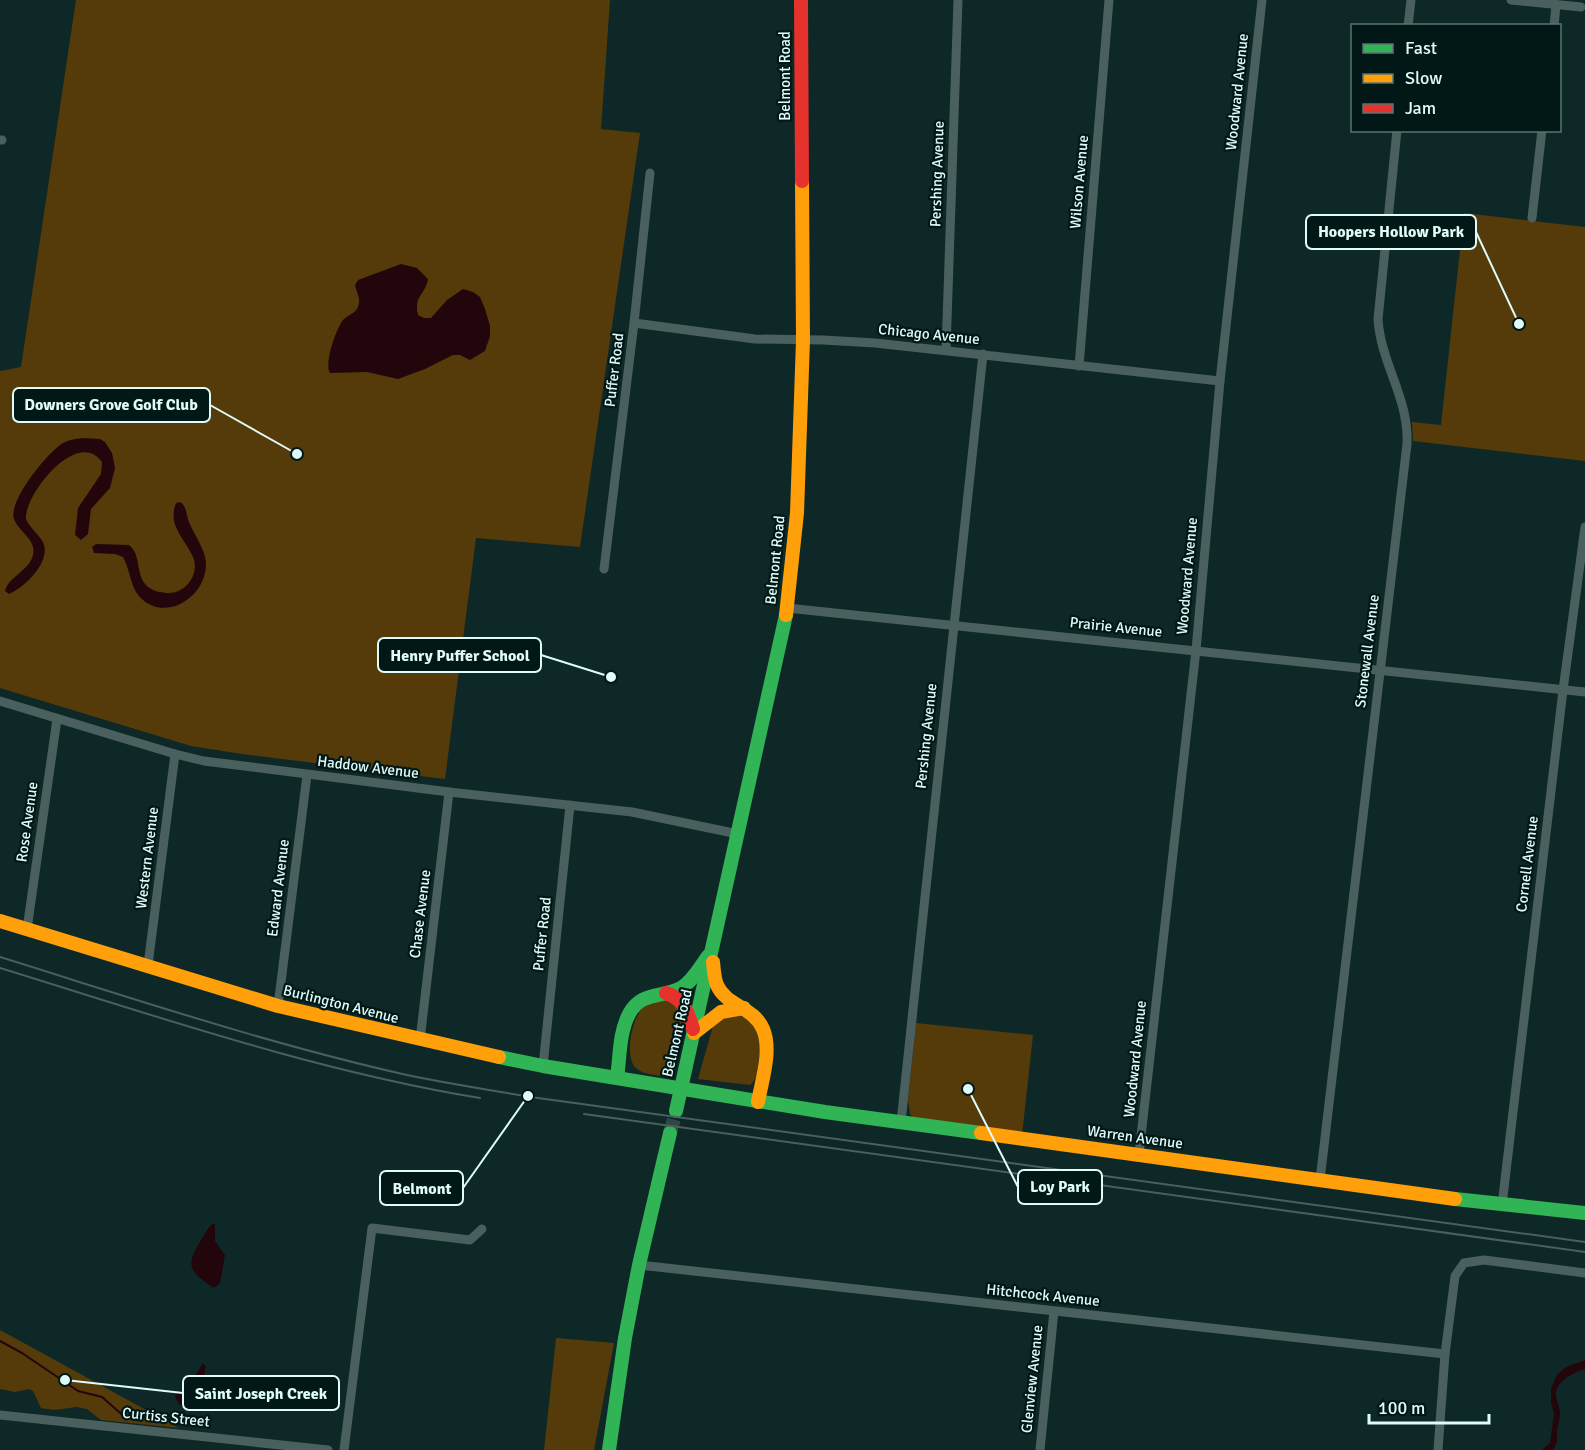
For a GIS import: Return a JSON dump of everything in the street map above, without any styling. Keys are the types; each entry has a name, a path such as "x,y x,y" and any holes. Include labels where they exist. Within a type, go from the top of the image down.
{"main road":[{"name":"Belmont Road","path":"676,1111 787,608 797,513 803,340 801,0"},
{"name":"Burlington Avenue","path":"0,921 278,1006 420,1040 680,1089"},
{"path":"617,1078 625,1025 630,1012 642,999 654,993 676,990 689,982 712,950"},
{"path":"712,950 718,987 726,997 757,1018 763,1028 766,1041 758,1102"},
{"path":"660,992 677,996 684,1001 690,1013 694,1033"},
{"path":"694,1033 718,1011 744,1008"},
{"name":"Warren Avenue","path":"680,1089 758,1102 1320,1180 1585,1214"},
{"path":"609,1450 625,1338 639,1265 670,1133"}],"street":[{"name":"Pershing Avenue","path":"946,350 958,0"},
{"name":"Wilson Avenue","path":"1079,366 1109,0"},
{"name":"Woodward Avenue","path":"1139,1154 1196,650 1220,381 1262,0"},
{"path":"1408,24 1411,0"},
{"path":"1511,0 1581,7"},
{"path":"1554,24 1556,5"},
{"name":"Stonewall Avenue","path":"1320,1180 1408,429 1401,398 1382,346 1378,318 1397,132"},
{"path":"1532,218 1542,132"},
{"name":"Puffer Road","path":"604,570 650,173"},
{"name":"Chicago Avenue","path":"634,323 755,339 875,343 1220,381"},
{"name":"Pershing Avenue","path":"901,1122 983,354"},
{"name":"Cornell Avenue","path":"1502,1205 1563,690 1585,527"},
{"name":"Prairie Avenue","path":"787,608 1585,692"},
{"name":"Haddow Avenue","path":"0,701 204,761 642,814 738,834"},
{"name":"Rose Avenue","path":"27,929 57,719"},
{"name":"Western Avenue","path":"148,965 175,754"},
{"name":"Edward Avenue","path":"278,1006 307,775"},
{"name":"Chase Avenue","path":"420,1040 449,792"},
{"name":"Puffer Road","path":"543,1065 570,805"},
{"path":"344,1450 372,1228 470,1240 482,1229"},
{"path":"1438,1450 1445,1354 1455,1276 1464,1263 1484,1260 1585,1273"},
{"name":"Hitchcock Avenue","path":"639,1265 1445,1354"},
{"name":"Glenview Avenue","path":"1040,1450 1054,1311"},
{"name":"Curtiss Street","path":"0,1415 328,1450"}],"shaded area":[{"path":"76,0 610,0 601,129 640,133 580,547 476,538 445,779 191,746 0,688 0,371 21,367"},
{"path":"1464,213 1585,227 1585,461 1413,441 1412,422 1441,425"},
{"path":"401,264 417,268 428,279 417,303 418,315 424,318 431,318 447,300 463,289 480,297 490,326 490,336 485,351 470,360 460,355 453,355 398,379 367,372 330,373 330,354 337,331 343,320 358,306 359,298 355,285 358,280"},
{"path":"82,438 100,439 105,442 112,453 115,468 110,488 91,509 88,534 81,540 75,535 78,508 101,474 102,462 91,453 79,453 66,458 54,468 34,495 26,519 43,542 44,557 29,579 9,594 5,591 7,586 28,565 33,555 30,540 14,519 14,511 22,490 54,450 65,442"},
{"path":"180,502 185,508 204,553 206,564 204,577 190,598 168,608 157,607 146,602 136,592 123,557 115,554 94,553 92,547 96,544 129,545 136,554 141,576 147,586 163,593 181,590 193,576 195,563 175,525 174,511 176,503"},
{"path":"660,998 679,1000 686,1021 673,1075 669,1076 650,1074 637,1069 630,1056 635,1020 643,1007"},
{"path":"730,1013 749,1020 758,1030 760,1037 757,1073 750,1085 698,1079 715,1019"},
{"path":"916,1023 1033,1035 1022,1135 913,1118 908,1101"},
{"path":"215,1223 215,1241 225,1255 220,1283 214,1288 194,1271 192,1260 197,1246"},
{"path":"0,1330 179,1428 101,1420 87,1409 76,1407 55,1410 41,1408 33,1391 29,1389 15,1392 0,1389"},
{"path":"556,1338 614,1343 594,1450 544,1450"},
{"path":"1585,1360 1585,1369 1570,1375 1558,1386 1556,1396 1560,1414 1556,1444 1553,1450 1542,1450 1550,1443 1554,1413 1551,1404 1551,1389 1556,1376 1566,1367"},
{"path":"203,1363 206,1366 198,1393 191,1409 185,1408 180,1405 175,1395 188,1387"}],"waterway":[{"path":"0,1341 78,1391 102,1397 126,1418"}],"tunnel":[{"path":"670,1133 676,1111"}],"railway":[{"path":"0,957 304,1049 407,1075 456,1084 538,1098 1585,1242"},
{"path":"0,968 179,1024 298,1058 419,1087 480,1098"},
{"path":"584,1114 1585,1252"}],"traffic: fast":[{"path":"676,1111 786,615"},
{"path":"617,1078 623,1029 634,1007 646,998 681,988 693,978 708,956"},
{"path":"499,1057 825,1112 981,1133"},
{"path":"609,1450 625,1338 639,1265 670,1133"},
{"path":"1455,1199 1585,1213"}],"traffic: slow":[{"path":"786,615 797,513 803,340 802,181"},
{"path":"0,921 278,1006 499,1057"},
{"path":"713,962 715,980 721,992 753,1016 759,1022 766,1037 764,1075 758,1102"},
{"path":"694,1033 721,1012 744,1008"},
{"path":"981,1133 1455,1199"}],"traffic: jam":[{"path":"801,0 802,181"},
{"path":"666,993 681,1003 693,1029"}],"place":[{"name":"Hoopers Hollow Park","path":"1519,324"},
{"name":"Downers Grove Golf Club","path":"297,454"},
{"name":"Henry Puffer School","path":"611,677"},
{"name":"Loy Park","path":"968,1089"},
{"name":"Belmont","path":"528,1096"},
{"name":"Saint Joseph Creek","path":"65,1380"}]}
